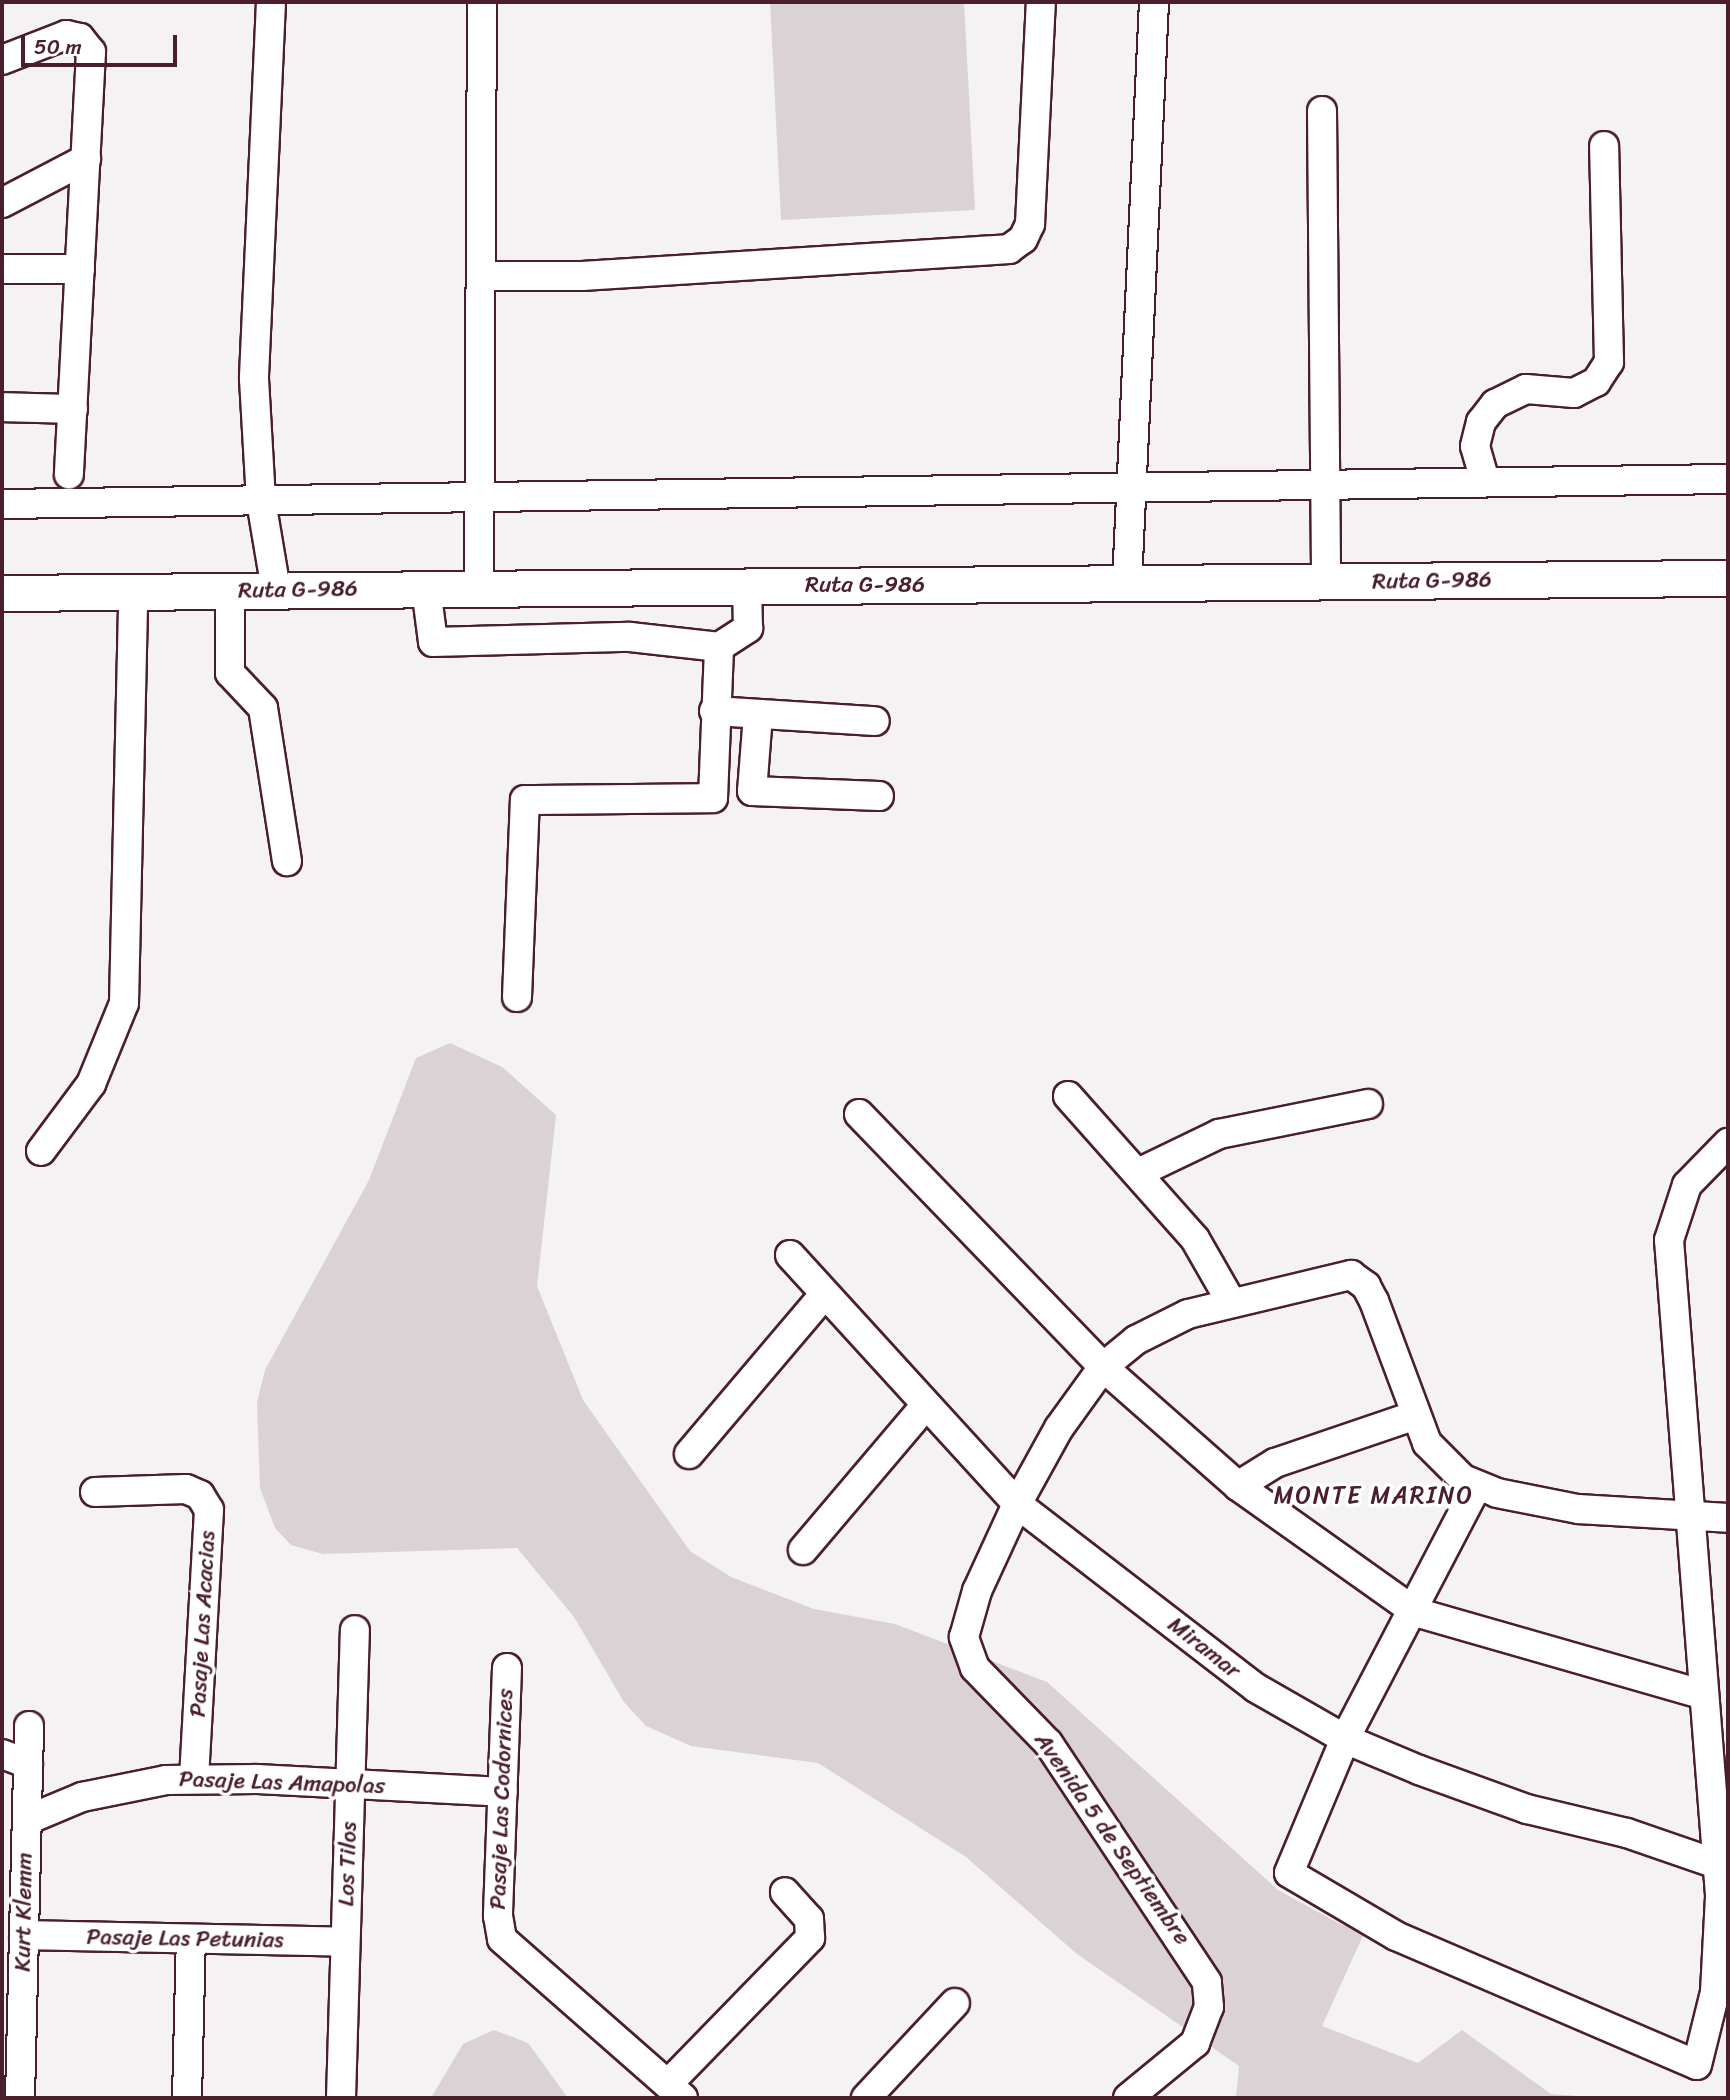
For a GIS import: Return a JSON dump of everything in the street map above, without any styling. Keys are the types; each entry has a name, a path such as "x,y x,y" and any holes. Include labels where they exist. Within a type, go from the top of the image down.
{"main road":[{"name":"Ruta G-986","path":"2,593 1728,578"}],"street":[{"path":"271,2 254,379 261,501 276,590"},
{"path":"479,588 482,2"},
{"path":"481,276 582,276 1009,249 1023,239 1030,224 1041,2"},
{"path":"1127,583 1154,2"},
{"path":"2,60 66,35 89,46 86,159 69,474"},
{"path":"1322,111 1326,582"},
{"path":"1485,481 1475,446 1481,422 1495,404 1526,389 1574,393 1596,382 1609,362 1604,146"},
{"path":"2,203 86,159"},
{"path":"2,269 80,269"},
{"path":"2,407 73,409"},
{"path":"2,504 480,500 1728,479"},
{"path":"426,588 433,642 630,637 719,647 748,628 747,586"},
{"path":"230,591 230,673 262,708 287,861"},
{"path":"41,1151 91,1084 126,991 133,592"},
{"path":"517,997 524,800 713,798 714,710 719,647"},
{"path":"714,710 758,715 875,720"},
{"path":"758,715 752,791 879,796"},
{"path":"1068,1096 1140,1172 1195,1239 1230,1300"},
{"path":"1140,1172 1219,1134 1368,1104"},
{"path":"859,1114 1103,1367 1238,1486 1415,1612 1615,1674 1701,1694"},
{"path":"1477,1486 1415,1612 1345,1739 1289,1873 1396,1936 1696,2065 1719,1954 1723,1867 1701,1694 1670,1240 1687,1185 1728,1143"},
{"name":"Miramar","path":"790,1255 1017,1504 1256,1688 1345,1739 1527,1809 1626,1833 1723,1867"},
{"name":"Avenida 5 de Septiembre","path":"1128,2098 1195,2043 1209,2007 1207,1982 1048,1743 975,1668 965,1650 965,1625 1017,1504 1059,1428 1103,1367 1153,1330 1230,1300 1351,1275 1366,1286 1374,1301 1416,1415"},
{"path":"688,1454 824,1295"},
{"path":"803,1550 925,1406"},
{"path":"1238,1486 1275,1463 1416,1415 1434,1454 1477,1486 1558,1506 1691,1518 1728,1518"},
{"name":"Pasaje Las Acacias","path":"95,1492 186,1489 200,1495 209,1510 194,1779"},
{"name":"Los Tilos","path":"341,2098 355,1630"},
{"name":"Pasaje Las Codornices","path":"507,1668 498,1916 502,1939 676,2091"},
{"name":"Kurt Klemm","path":"20,2098 11,2066 17,1921 27,1820 29,1726"},
{"path":"2,1754 28,1764"},
{"name":"Pasaje Las Amapolas","path":"27,1820 112,1789 194,1779 503,1793"},
{"path":"676,2091 810,1938 809,1919 785,1892"},
{"name":"Pasaje Las Petunias","path":"17,1921 191,1939 345,1942"},
{"path":"187,2098 191,1939"},
{"path":"866,2098 955,2003"}],"shaded area":[{"path":"770,2 964,2 975,210 781,220"},
{"path":"450,1043 502,1067 556,1115 537,1286 583,1400 690,1551 731,1577 814,1609 895,1624 1047,1682 1278,1890 1342,1925 1366,1929 1322,2026 1418,2063 1462,2030 1551,2094 1605,2098 1236,2098 1239,2066 1077,1954 966,1857 818,1763 691,1746 646,1726 624,1702 574,1617 517,1548 323,1554 291,1545 275,1528 260,1488 257,1402 265,1370 369,1180 416,1058"},
{"path":"494,2030 528,2043 568,2098 431,2098 463,2044"}],"district":[{"name":"MONTE MARINO","path":"1374,1496"}]}
